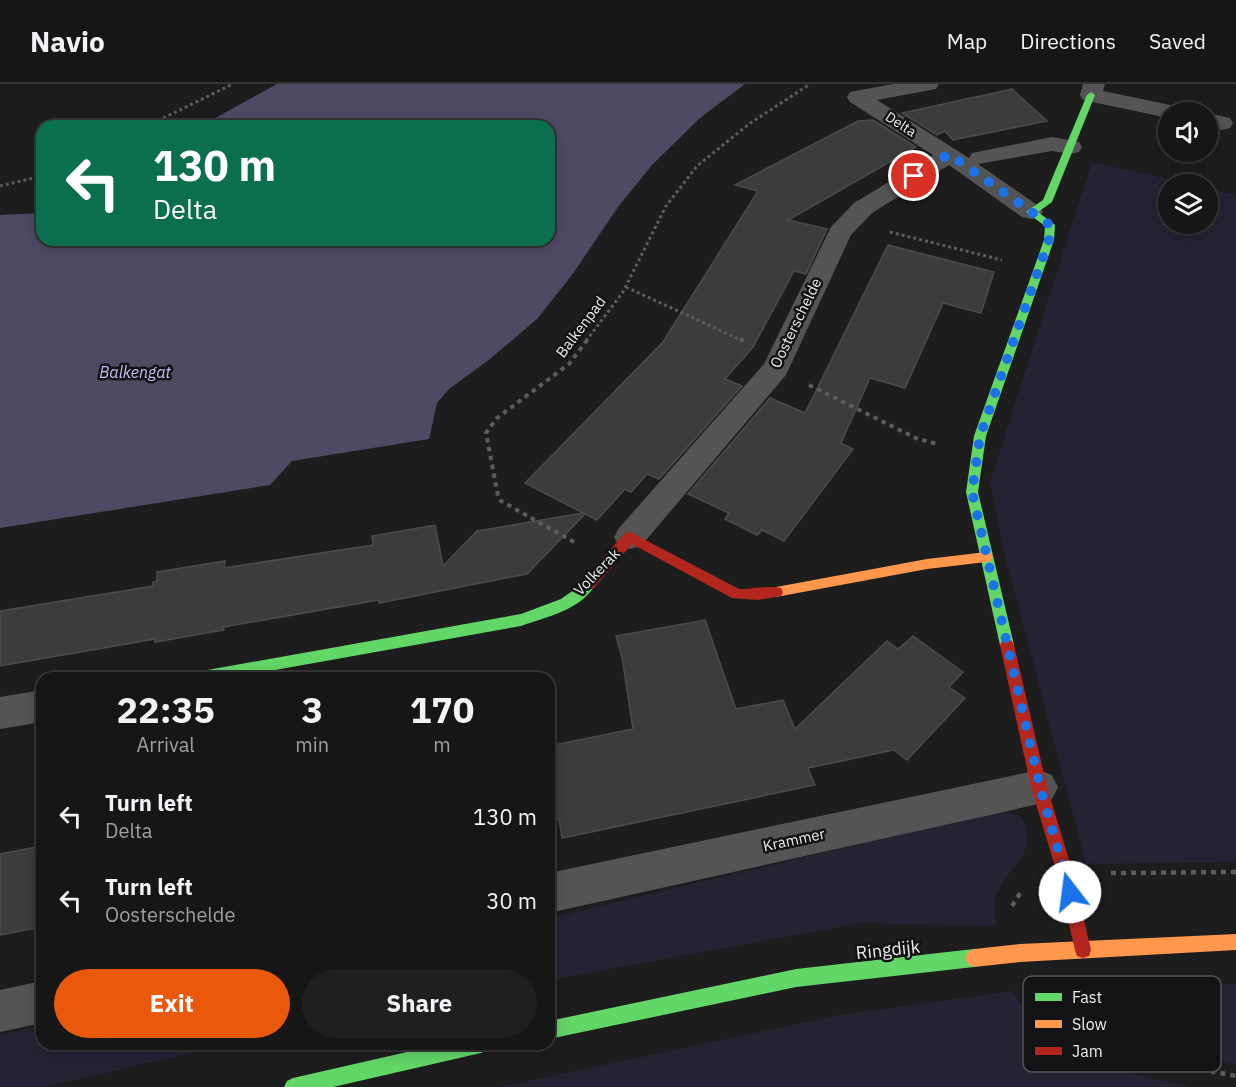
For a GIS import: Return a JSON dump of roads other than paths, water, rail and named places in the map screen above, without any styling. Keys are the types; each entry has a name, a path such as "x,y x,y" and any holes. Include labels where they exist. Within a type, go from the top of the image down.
{"street":[{"name":"Delta","path":"928,84 858,97 949,154 1031,212"},
{"path":"1083,950 1065,873 1040,787 972,492 980,436 1049,240 1050,225 1031,212 1047,202 1093,89 1158,108"},
{"path":"980,158 1052,144 1071,147"},
{"name":"Oosterschelde","path":"630,537 779,363 840,232 863,208 949,154"},
{"name":"Volkerak","path":"230,672 521,620 552,610 581,594 630,537 737,594 759,595 927,564 986,557"},
{"path":"0,713 36,707"},
{"name":"Krammer","path":"555,892 1040,787"},
{"name":"Ringdijk","path":"555,1029 796,978 1020,953 1236,942"},
{"path":"0,1011 36,1003"},
{"path":"293,1087 455,1050"}],"water":[{"name":"Balkengat","path":"277,84 745,84 700,118 652,165 618,207 572,275 537,319 490,359 449,389 437,403 429,439 292,461 270,485 0,528 0,215 36,213 36,246 555,246 555,120 212,120"}]}
